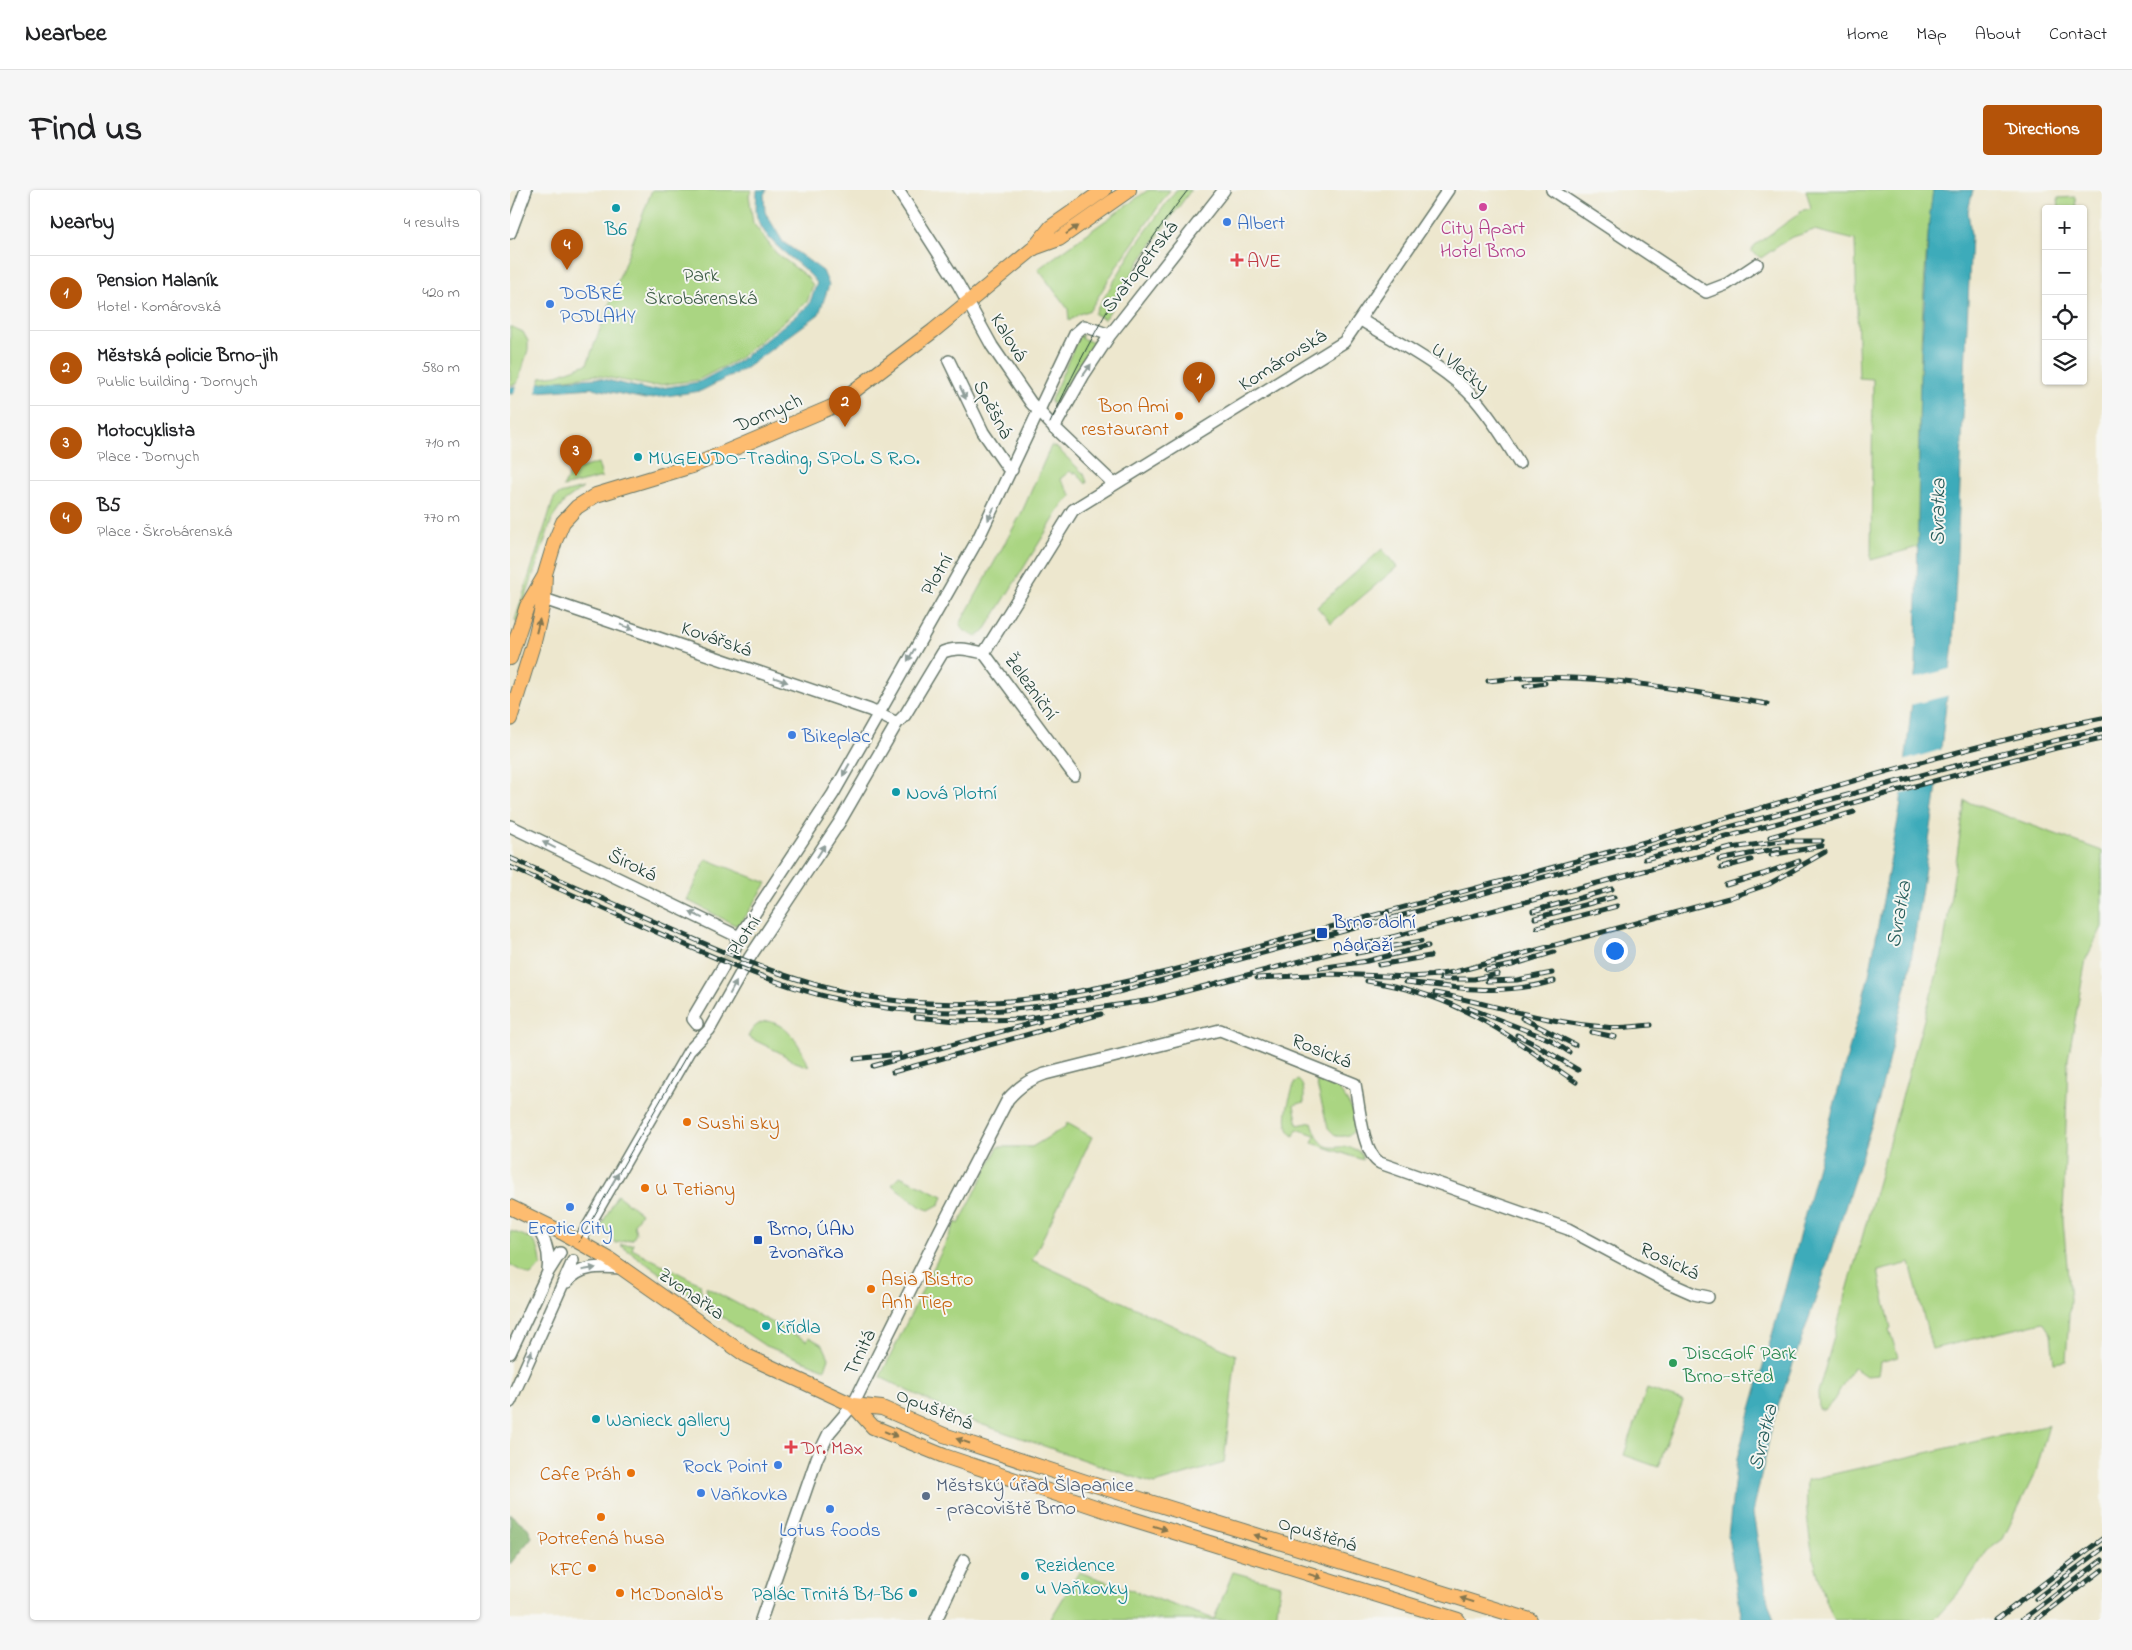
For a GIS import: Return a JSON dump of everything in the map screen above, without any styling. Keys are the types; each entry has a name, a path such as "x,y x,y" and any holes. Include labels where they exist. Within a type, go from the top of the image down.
{"main road":[{"name":"Dornych","path":"510,658 527,606 545,574 560,527 569,514 582,503 601,494 677,472 834,406 934,331 1034,248 1051,227 1104,190"},
{"path":"1034,248 1060,239 1129,190"},
{"name":"Dornych","path":"510,719 535,638 544,599 545,574"},
{"name":"Zvonařka","path":"510,1207 579,1242 623,1268 741,1352 765,1366 853,1406"},
{"name":"Opuštěná","path":"853,1406 873,1427 944,1456 1110,1512 1458,1620"},
{"name":"Opuštěná","path":"853,1406 882,1408 944,1435 1092,1484 1530,1620"}],"street":[{"path":"510,233 526,190"},
{"name":"Kalová","path":"898,190 920,222 992,346 1039,413 1114,484"},
{"name":"Svatopetrská","path":"1012,470 1078,330 1086,326 1110,335 1224,190"},
{"name":"Komárovská","path":"984,653 1068,516 1078,506 1344,342 1361,320 1448,190"},
{"path":"1552,190 1706,292 1727,284 1757,264"},
{"name":"U Vlečky","path":"1361,320 1445,373 1474,398 1498,428 1519,463"},
{"path":"1054,428 1083,376 1110,335"},
{"name":"Spěšná","path":"949,361 978,424 1007,468 1012,470"},
{"name":"Plotní","path":"734,950 739,937 813,826 985,526 1012,470"},
{"name":"Kovářská","path":"544,599 878,713 897,723"},
{"name":"Železniční","path":"944,652 950,649 964,649 984,653 1074,775"},
{"name":"Plotní","path":"579,1242 689,1051 709,1030 750,957 825,844 897,723 905,714 944,652"},
{"name":"Široká","path":"510,826 739,937"},
{"name":"Plotní","path":"697,1024 693,1019 694,1016 724,967"},
{"name":"Rosická","path":"1005,1105 1020,1086 1029,1080 1173,1040 1220,1030 1355,1084 1368,1150 1374,1160 1380,1164 1568,1229 1669,1284 1685,1291 1708,1297"},
{"name":"Trnitá","path":"761,1620 793,1522 817,1458 829,1433 853,1406 940,1230 1005,1105"},
{"path":"532,1218 546,1244 549,1256 548,1272"},
{"path":"510,1353 548,1272 560,1253"},
{"path":"510,1402 573,1261"},
{"path":"563,1287 571,1277 582,1270 598,1267 623,1268"},
{"path":"936,1620 964,1560"}],"green space":[{"name":"Park Škrobárenská","path":"652,190 752,190 749,195 753,223 776,253 806,276 813,285 807,302 738,359 698,380 651,386 595,375 539,383 541,377 557,375 587,364"},
{"path":"1148,190 1170,190 1117,266 1090,310 1079,314 1069,321 1068,309 1038,269"},
{"path":"1176,190 1191,190 1139,262 1105,319 1094,314 1136,245"},
{"path":"1806,190 1933,190 1924,279 1922,323 1918,547 1871,560 1873,379 1859,378 1855,240 1814,230 1790,238 1761,258 1751,251 1755,245 1800,213 1800,211 1811,208"},
{"path":"2075,197 2076,205 2059,205 2058,198"},
{"path":"510,326 523,332 528,341 528,350 517,384 510,385"},
{"path":"1083,334 1081,338 1092,342 1095,338 1102,341 1061,406 1050,402 1079,336"},
{"path":"1051,446 1056,447 1084,474 1087,482 1086,484 1076,472 1073,474 1070,471 1060,479 1072,496 1063,504 984,632 977,636 969,633 962,629 960,624 1021,514"},
{"path":"598,463 602,477 563,487 571,471"},
{"path":"583,488 564,502 552,519 517,623 515,620 554,498 560,494"},
{"path":"1382,549 1397,567 1331,623 1317,607"},
{"path":"1965,801 2102,851 2102,927 2086,959 2068,1059 2063,1220 2070,1300 2066,1361 2054,1363 2051,1334 2043,1322 1932,1349 1910,1263 1878,1271 1891,1328 1889,1329 1898,1357 1880,1362 1878,1375 1866,1376 1853,1367 1834,1400 1826,1409 1819,1409 1818,1393 1942,956"},
{"path":"706,859 767,883 740,925 735,925 687,900"},
{"path":"768,1021 789,1033 799,1046 809,1067 793,1061 748,1037 756,1026"},
{"path":"1319,1076 1336,1086 1351,1108 1355,1119 1355,1129 1349,1135 1336,1136 1328,1128 1316,1081"},
{"path":"1298,1080 1303,1087 1304,1102 1294,1105 1298,1125 1312,1122 1322,1143 1327,1146 1353,1149 1361,1153 1363,1160 1312,1143 1315,1135 1297,1129 1294,1136 1290,1132 1286,1119 1287,1111 1295,1082"},
{"path":"1067,1123 1092,1137 1032,1260 1236,1355 1224,1463 1154,1484 966,1419 880,1377 956,1222 959,1224 998,1147 1032,1147 1065,1127"},
{"path":"900,1176 943,1196 940,1204 929,1210 921,1207 892,1185"},
{"path":"617,1195 641,1213 634,1224 636,1233 633,1239 616,1243 600,1228"},
{"path":"510,1231 529,1238 539,1250 541,1265 531,1276 510,1265"},
{"path":"634,1244 632,1249 700,1284 703,1304 620,1245"},
{"path":"706,1287 807,1341 809,1337 823,1345 829,1358 825,1369 764,1345 710,1309"},
{"path":"1647,1389 1683,1401 1658,1467 1624,1455"},
{"path":"2049,1425 2036,1471 2003,1539 1987,1551 1961,1590 1934,1620 1834,1620 1821,1586 1812,1552 1807,1516 1807,1480"},
{"path":"510,1514 528,1528 532,1537 510,1564"},
{"path":"1079,1572 1214,1619 1233,1572 1280,1585 1276,1620 1050,1620"}],"water":[{"path":"757,190 767,190 764,194 765,212 783,242 823,271 829,285 819,314 746,368 701,391 645,399 592,388 510,394 510,387 559,380 598,378 649,390 699,382 739,361 809,305 817,283 768,237 756,214"},
{"name":"Svratka","path":"1933,190 1973,190 1968,211 1971,235 1953,644 1935,801 1909,974 1877,1108 1817,1295 1773,1421 1753,1513 1768,1602 1774,1620 1742,1620 1728,1536 1737,1458 1782,1300 1869,975 1900,809 1916,666 1920,378 1929,221"}],"pier":[{"path":"540,380 535,395 513,396 517,384"},
{"path":"1953,668 1950,695 1910,705 1912,679"},
{"path":"1943,749 1938,784 1898,795 1903,761"}],"tunnel":[{"path":"723,967 734,950"}],"tram line":[{"path":"1050,423 1095,332 1129,274 1167,217 1188,190"},
{"path":"579,1242 689,1051"}],"railway":[{"path":"1488,681 1558,677 1593,679 1663,687 1767,704"},
{"path":"1525,686 1545,683"},
{"path":"510,858 716,949 797,979 853,994 882,999 939,1004 995,1002 1051,996 1106,986 1160,973 1652,840 1932,759 2045,730 2102,718"},
{"path":"510,867 712,956 762,976 813,993 839,1000 898,1009 930,1012 993,1011 1056,1004 1118,992 1966,763 2102,729"},
{"path":"1645,859 2056,748 2102,738"},
{"path":"1770,837 1854,812"},
{"path":"916,1017 957,1021 1021,1019 1152,1000 1731,848 1782,841 1822,841"},
{"path":"1771,855 1822,846"},
{"path":"1719,860 1780,848"},
{"path":"1433,975 1455,972 1729,898 1769,884 1825,852"},
{"path":"1721,868 1751,860"},
{"path":"1726,885 1799,861"},
{"path":"1533,911 1612,889"},
{"path":"1535,918 1614,897"},
{"path":"1537,927 1617,906"},
{"path":"1357,953 1421,941"},
{"path":"1320,968 1367,961 1428,946"},
{"path":"1486,970 1512,965 1554,952"},
{"path":"1379,965 1430,956"},
{"path":"1487,981 1517,980 1552,973"},
{"path":"1291,976 1331,974 1411,977 1439,975"},
{"path":"1441,979 1474,979 1498,974"},
{"path":"1257,978 1297,976"},
{"path":"1367,981 1416,992 1463,1010 1507,1035 1576,1082"},
{"path":"1406,982 1462,988 1498,989 1535,986 1554,981"},
{"path":"1435,993 1562,1022 1616,1028 1651,1025"},
{"path":"1469,1008 1551,1040 1569,1052"},
{"path":"893,1072 1101,1014"},
{"path":"1522,1018 1575,1045"},
{"path":"873,1066 1040,1021"},
{"path":"1592,1032 1615,1037"},
{"path":"1517,1035 1578,1070"},
{"path":"855,1059 899,1054"},
{"path":"1996,1620 2102,1539"},
{"path":"2036,1599 2102,1549"},
{"path":"2022,1620 2102,1560"},
{"path":"2036,1620 2102,1570"}],"place":[{"name":"City Apart Hotel Brno","path":"1483,207"},
{"name":"B6","path":"616,208"},
{"name":"Albert","path":"1227,222"},
{"name":"AVE","path":"1237,260"},
{"name":"B5","path":"567,270"},
{"name":"DOBRÉ PODLAHY","path":"550,304"},
{"name":"Pension Malaník","path":"1199,403"},
{"name":"Bon Ami restaurant","path":"1179,416"},
{"name":"Městská policie Brno-jih","path":"845,427"},
{"name":"MUGENDO-Trading, SPOL. S R.O.","path":"638,457"},
{"name":"Motocyklista","path":"576,476"},
{"name":"Bikeplac","path":"792,735"},
{"name":"Nová Plotní","path":"896,792"},
{"name":"Brno dolní nádraží","path":"1322,933"},
{"name":"Sushi sky","path":"687,1122"},
{"name":"U Tetiany","path":"645,1188"},
{"name":"Erotic City","path":"570,1207"},
{"name":"Brno, ÚAN Zvonařka","path":"758,1240"},
{"name":"Asia Bistro Anh Tiep","path":"871,1289"},
{"name":"Křídla","path":"766,1326"},
{"name":"DiscGolf Park Brno-střed","path":"1673,1363"},
{"name":"Wanieck gallery","path":"596,1419"},
{"name":"Dr. Max","path":"791,1447"},
{"name":"Rock Point","path":"778,1465"},
{"name":"Cafe Práh","path":"631,1473"},
{"name":"Vaňkovka","path":"701,1493"},
{"name":"Městský úřad Šlapanice – pracoviště Brno","path":"926,1496"},
{"name":"Lotus foods","path":"830,1509"},
{"name":"Potrefená husa","path":"601,1517"},
{"name":"KFC","path":"592,1568"},
{"name":"Rezidence u Vaňkovky","path":"1025,1576"},
{"name":"McDonald's","path":"620,1593"},
{"name":"Palác Trnitá B1-B6","path":"913,1593"}]}
